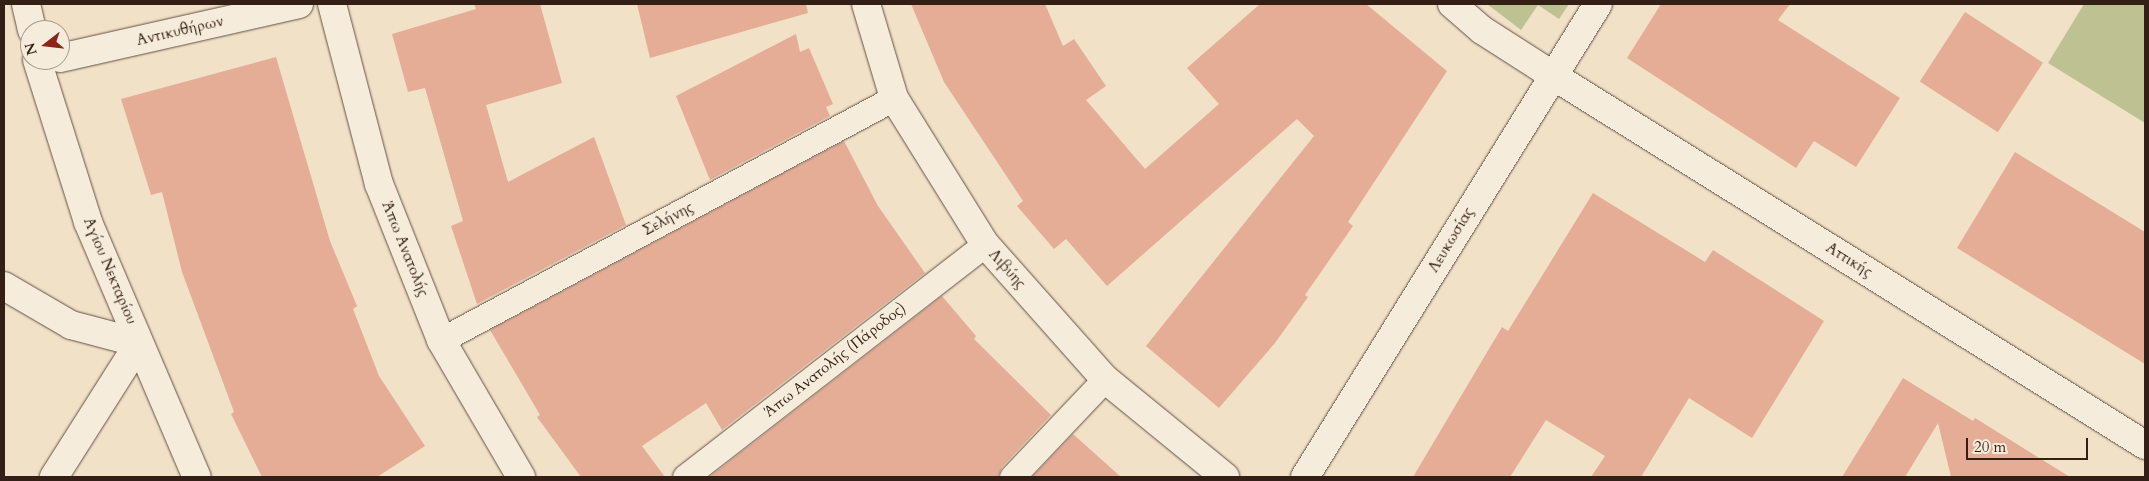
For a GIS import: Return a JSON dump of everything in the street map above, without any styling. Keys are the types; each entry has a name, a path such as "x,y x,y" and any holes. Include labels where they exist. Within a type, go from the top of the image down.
{"street":[{"path":"26,4 30,20"},
{"name":"Αντικυθήρων","path":"70,55 299,4"},
{"name":"Άπω Ανατολής","path":"332,4 379,184 441,340 521,477"},
{"name":"Λιβύης","path":"866,4 894,98 985,244 1105,379 1226,477"},
{"name":"Αττικής","path":"1452,4 1482,30 1552,75 2145,445"},
{"name":"Λευκωσίας","path":"1306,477 1552,75 1598,4"},
{"name":"Αγίου Νεκταρίου","path":"49,70 88,222 197,477"},
{"path":"4,286 71,326 139,343 54,477"}],"lane":[{"name":"Σελήνης","path":"441,340 894,98"},
{"name":"Άπω Ανατολής (Πάροδος)","path":"685,477 985,244"},
{"path":"1012,477 1105,379"}],"green space":[{"path":"1487,4 1569,4 1559,19 1538,5 1521,30"},
{"path":"2084,4 2145,4 2145,123 2048,63"}],"building":[{"path":"474,4 540,4 562,83 486,105 508,182 594,137 626,225 477,304 451,226 463,221 425,88 408,92 392,34 476,9"},
{"path":"637,4 806,4 808,13 650,58"},
{"path":"911,4 1045,4 1063,46 1074,39 1106,86 1086,100 1145,169 1219,104 1187,68 1260,4 1366,4 1447,71 1348,222 1353,226 1305,295 1308,297 1275,343 1219,408 1146,346 1314,136 1297,119 1107,286 1066,239 1054,249 1017,206 1023,201 944,82"},
{"path":"1661,4 1790,4 1778,20 1900,98 1856,167 1814,141 1796,168 1627,58"},
{"path":"1965,12 2043,63 1998,132 1920,82"},
{"path":"796,34 800,52 809,48 833,104 826,107 830,116 710,180 676,96"},
{"path":"276,57 330,241 357,306 353,309 379,376 425,446 377,477 262,477 231,414 234,412 182,272 162,192 151,195 121,99"},
{"path":"844,141 878,206 925,273 722,430 706,403 642,446 665,477 581,477 537,417 540,415 490,330"},
{"path":"2015,152 2145,232 2145,364 1957,248"},
{"path":"1593,193 1705,262 1713,250 1824,321 1752,438 1689,398 1641,477 1591,477 1605,456 1546,420 1510,477 1413,477 1502,327 1508,331"},
{"path":"942,296 976,336 974,339 1051,415 1002,467 998,477 709,477"},
{"path":"1903,378 1973,421 1975,418 2070,477 1951,477 1938,423 1905,477 1842,477"},
{"path":"1073,434 1121,477 1032,477"}]}
